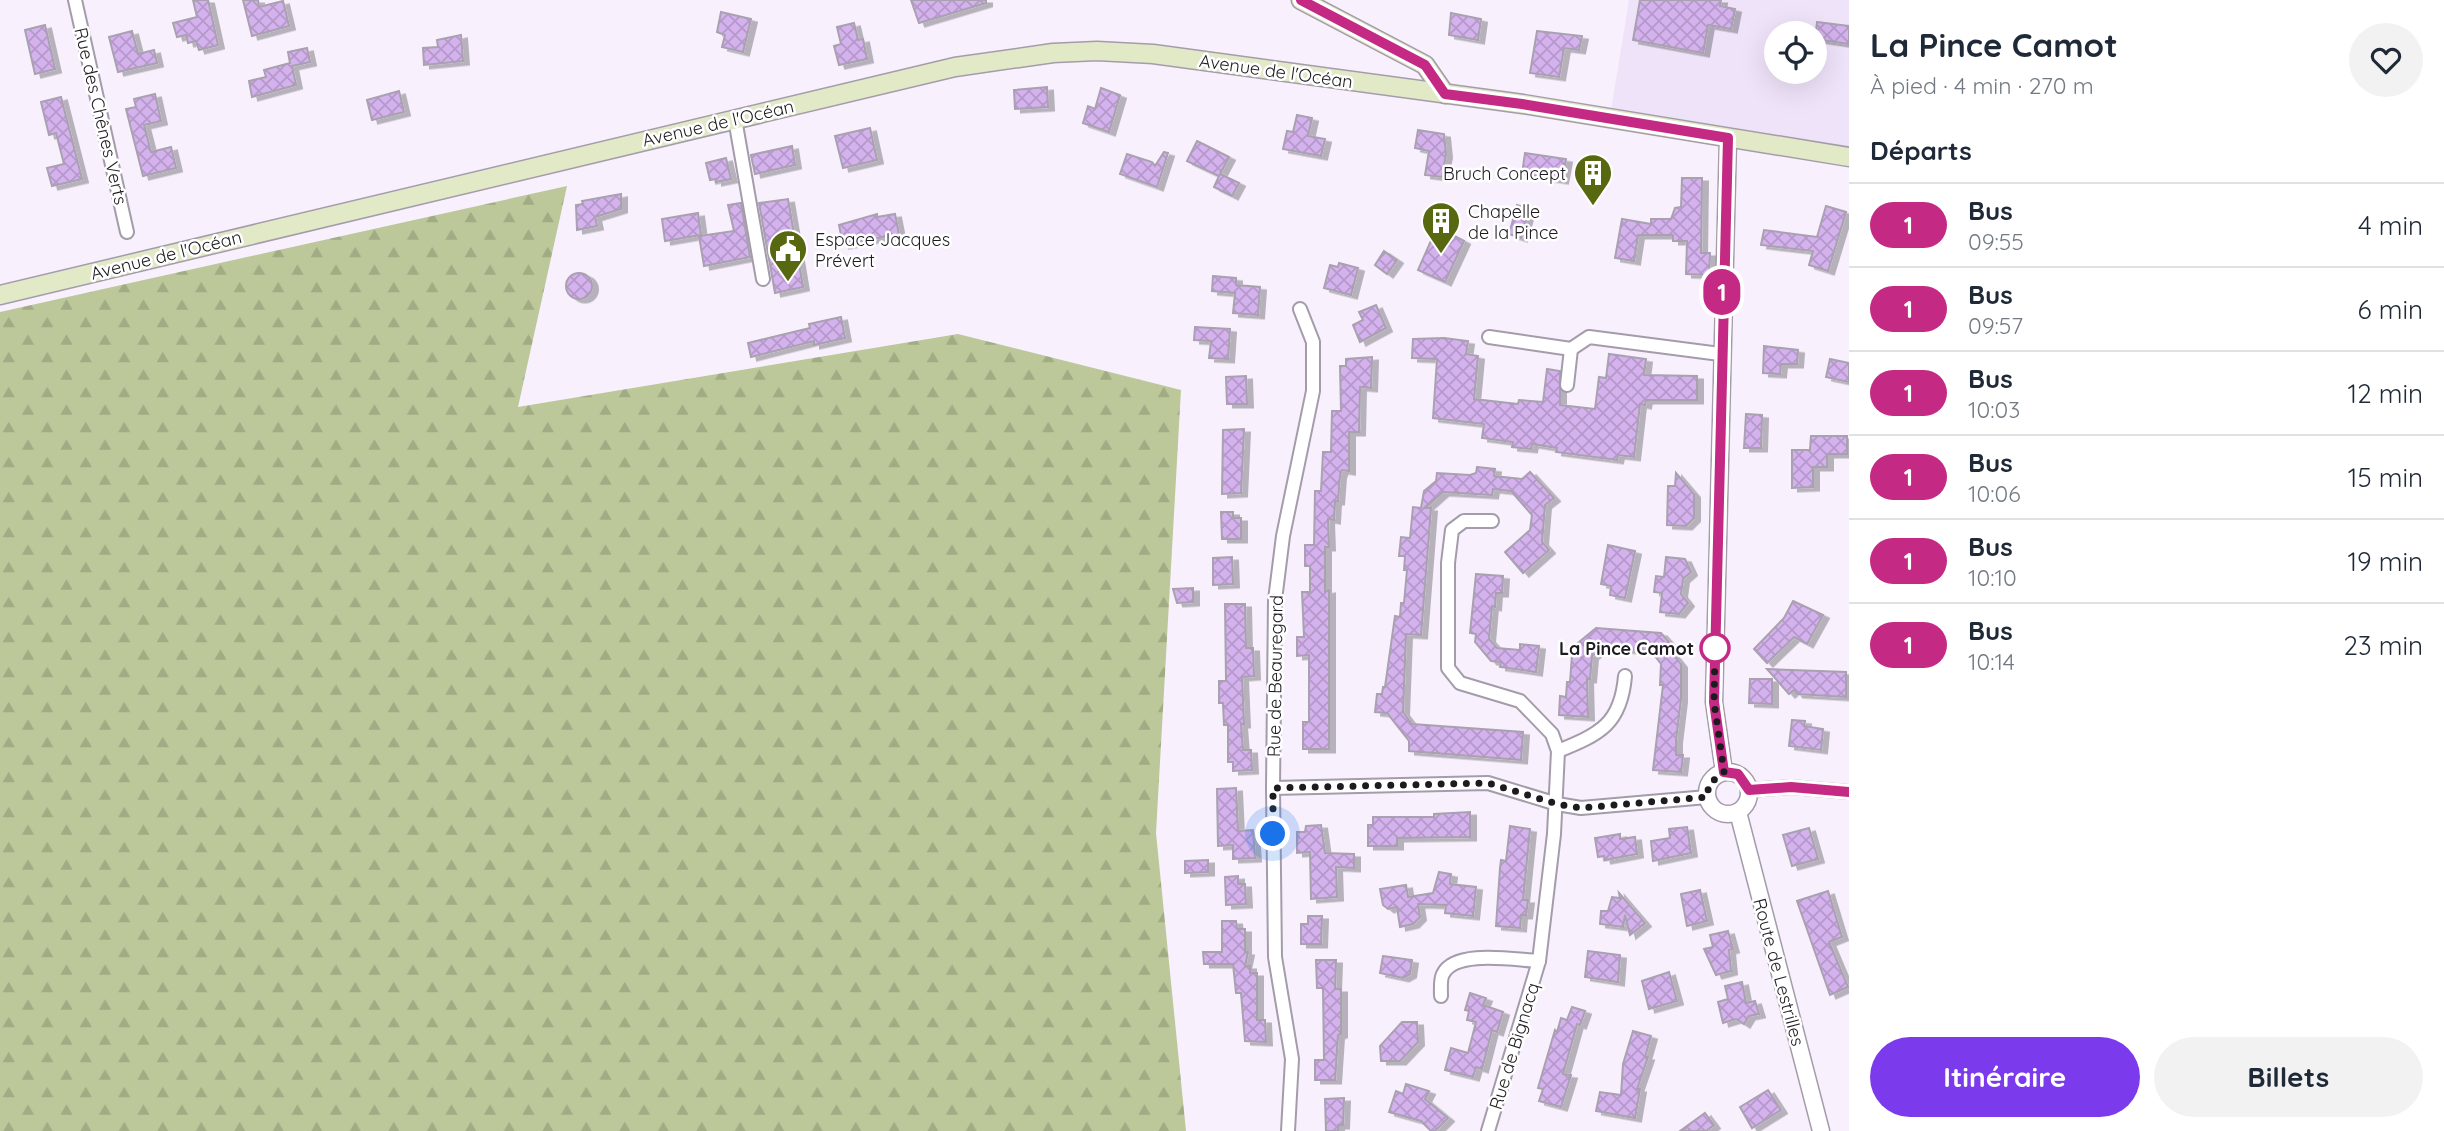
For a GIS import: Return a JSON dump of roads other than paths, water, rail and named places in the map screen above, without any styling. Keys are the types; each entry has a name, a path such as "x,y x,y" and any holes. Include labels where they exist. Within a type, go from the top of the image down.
{"main road":[{"path":"1301,0 1425,65 1445,94"},
{"name":"Avenue de l'Océan","path":"0,295 979,63 1053,52 1153,54 1522,104 1849,157"}],"street":[{"name":"Rue des Chênes Verts","path":"75,0 127,232"},
{"path":"735,120 763,279"},
{"path":"1724,772 1714,702 1720,354 1728,138"},
{"name":"Rue de Beauregard","path":"1288,1131 1292,1059 1275,957 1275,600 1283,536 1313,391 1313,342 1300,309"},
{"path":"1489,337 1571,349 1589,337 1720,354"},
{"path":"1567,385 1571,349"},
{"path":"1492,521 1464,521 1452,530 1448,563 1448,668 1460,683 1520,701 1552,734 1558,751 1594,737 1612,717 1623,704 1625,676"},
{"name":"Rue de Bignacq","path":"1488,1131 1539,961 1557,804 1558,751"},
{"path":"1724,772 1738,774 1749,790 1746,805 1738,812 1722,814 1710,804 1707,797 1709,784 1724,772"},
{"path":"1273,788 1488,783 1557,804 1581,808 1707,797"},
{"path":"1749,790 1791,787 1849,792"},
{"name":"Route de Lestrilles","path":"1738,812 1821,1131"},
{"name":"Rue de Bignacq","path":"1441,996 1441,975 1453,961 1470,958 1539,961"}],"place":[{"name":"Bruch Concept","path":"1593,207"},
{"name":"Chapelle de la Pince","path":"1441,255"},
{"name":"Espace Jacques Prévert","path":"788,283"},
{"name":"La Pince Camot","path":"1715,648"}]}
